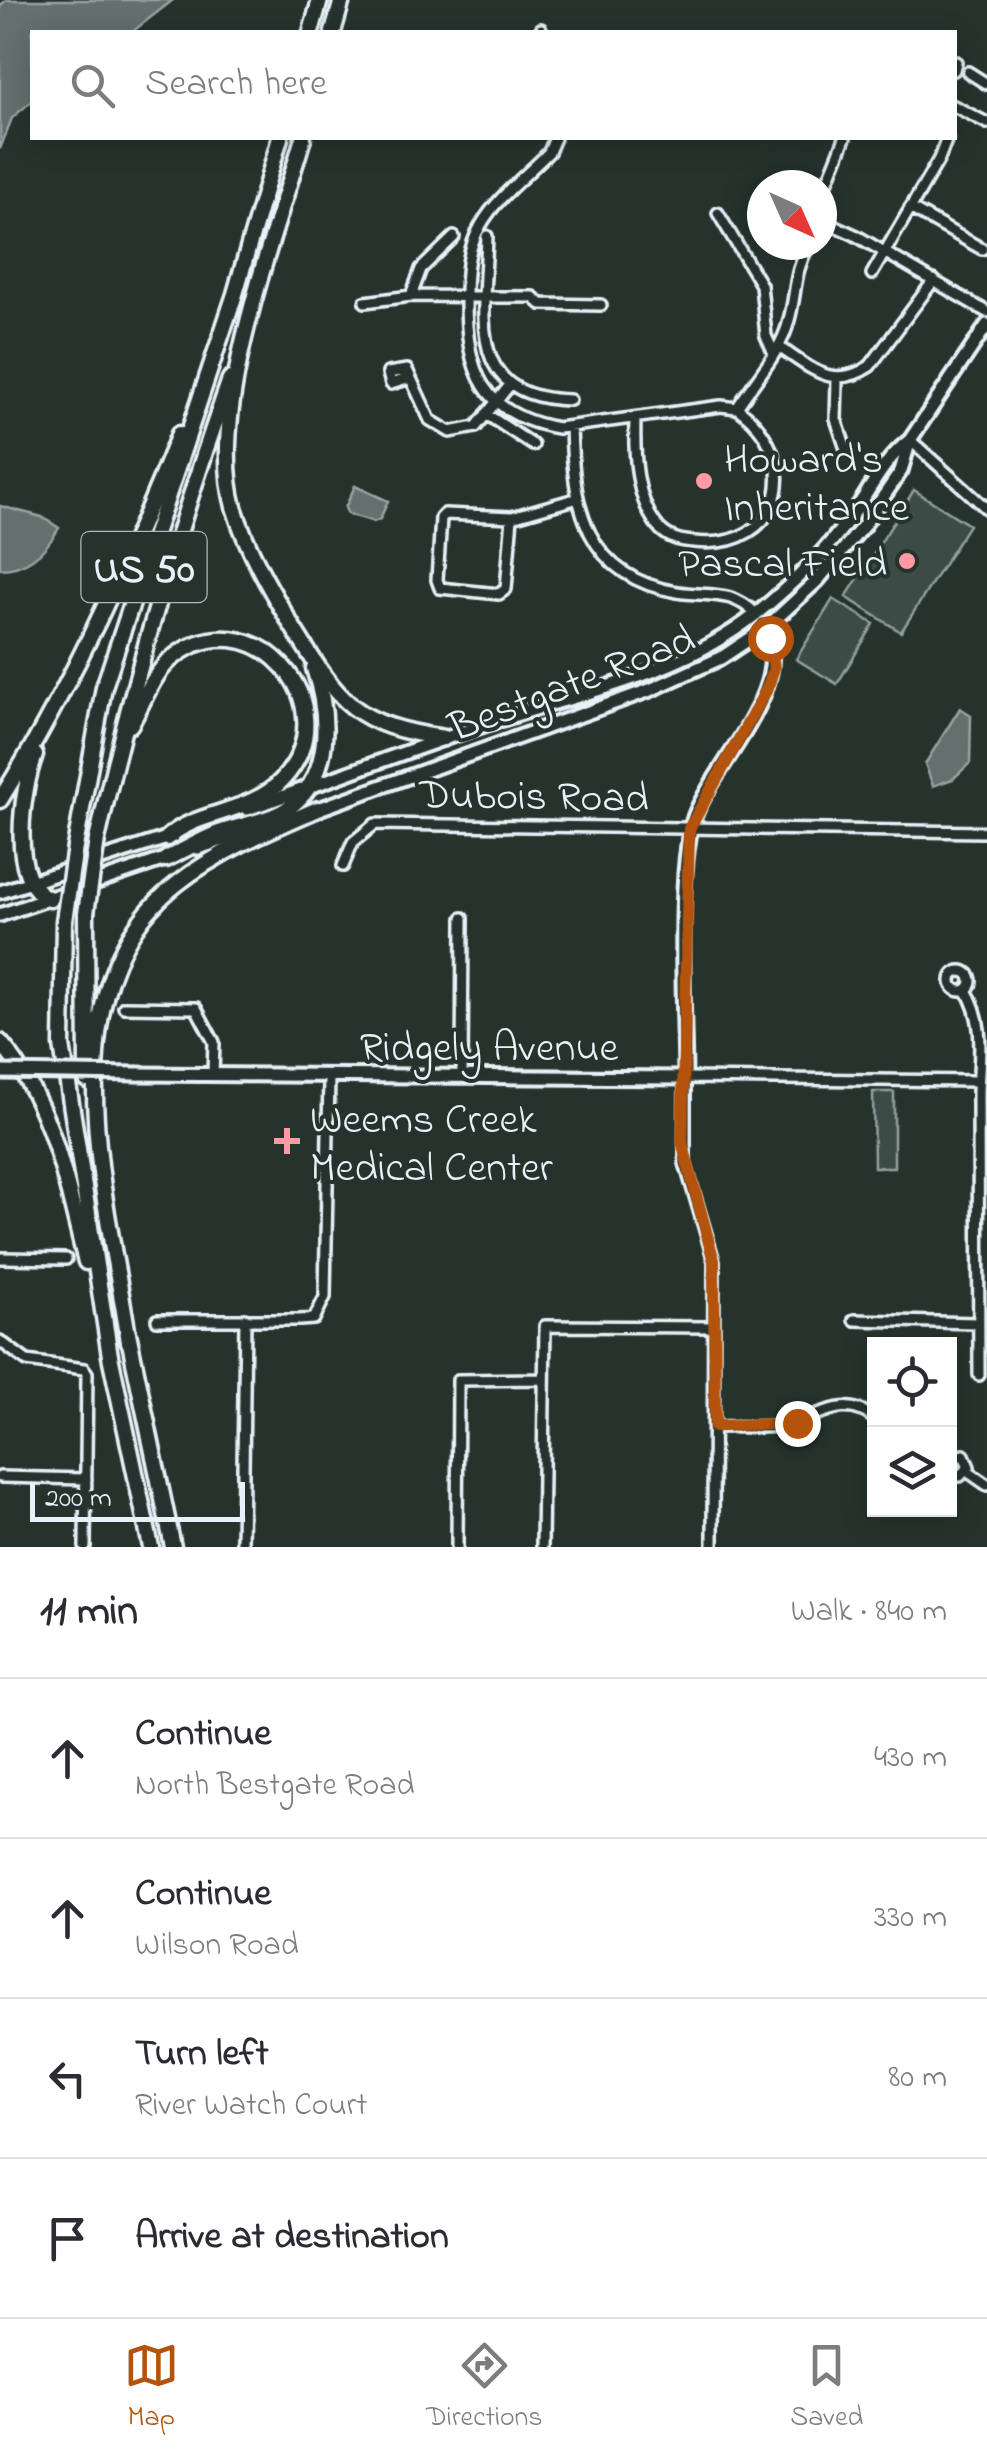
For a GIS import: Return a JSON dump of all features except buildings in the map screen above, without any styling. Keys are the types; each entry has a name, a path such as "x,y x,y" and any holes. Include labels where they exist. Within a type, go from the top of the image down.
{"highway":[{"path":"311,30 320,0"},
{"path":"334,30 342,0"},
{"name":"US 50","path":"150,1547 110,1356 62,1045 64,922 104,687 234,294 279,140"},
{"name":"US 50","path":"173,1547 90,1122 83,1001 86,913 97,840 119,742 199,467 252,317 302,140"},
{"path":"0,800 66,680 143,524 234,294"},
{"path":"252,317 227,425 227,466 247,541 309,653 340,698 368,720 393,731 444,738"},
{"path":"119,742 166,663 202,642 227,639 262,648 278,659 299,691 306,737 298,760 282,780 248,804 167,838"},
{"path":"166,859 213,836 287,809 305,789 326,742 328,717 309,653"},
{"path":"50,899 31,883 22,832 25,789 66,680"},
{"path":"130,1342 96,1105 96,1038 108,974 141,922 175,885 258,836 318,809"},
{"path":"0,1042 26,1075 55,1138 110,1356"}],"main road":[{"name":"Bestgate Road","path":"0,915 318,809 650,690 721,658 766,628 818,580 854,539 901,471 910,440 987,325"},
{"name":"Bestgate Road","path":"0,892 167,838 444,738 669,666 756,614 816,558 854,513 889,456 910,440"},
{"path":"685,1078 689,829 767,689 774,648 756,614"},
{"name":"Ridgely Avenue","path":"0,1072 685,1078"}],"street":[{"path":"968,72 987,84"},
{"path":"957,108 987,123"},
{"path":"554,140 549,152 482,224 468,256 466,296 471,362 496,402 531,423 570,427 721,406 737,408 761,432 775,456 780,485 762,522 726,542 678,540 655,522 635,460 635,419"},
{"path":"831,170 843,140"},
{"path":"872,274 946,140"},
{"path":"910,208 982,249"},
{"path":"718,212 761,285 766,336 776,349 837,381"},
{"path":"837,228 884,251 987,312"},
{"path":"487,236 489,358 509,386 540,400 570,400"},
{"path":"412,296 421,270 454,238"},
{"path":"737,408 776,349 789,320 793,278 802,260"},
{"path":"837,381 870,366 934,280"},
{"path":"365,302 412,296 486,295 533,296 541,304 602,306"},
{"path":"410,378 430,420 442,429 465,432 476,427 509,386"},
{"path":"837,381 836,418 847,452"},
{"path":"486,414 534,444"},
{"path":"570,427 575,499 594,540 628,573 678,592 726,594 756,614"},
{"path":"910,440 987,509"},
{"path":"512,516 506,589 499,594 440,588 437,580 441,518 456,513 512,516 575,499"},
{"name":"Dubois Road","path":"343,866 352,842 374,824 987,832"},
{"path":"462,1076 463,918"},
{"path":"966,990 980,1031 984,1115 976,1322 979,1374"},
{"path":"124,1008 196,1008 214,1042 213,1075"},
{"path":"157,1320 314,1319 324,1305 329,1077"},
{"path":"685,1078 682,1142 714,1261 712,1547"},
{"name":"Ridgely Avenue","path":"685,1078 981,1091"},
{"path":"0,1258 66,1259"},
{"path":"242,1547 245,1319"},
{"path":"854,1320 976,1322"},
{"path":"542,1547 544,1326 713,1328"},
{"path":"0,1340 27,1361 84,1369 86,1373 85,1547"},
{"path":"457,1547 458,1380 542,1379"},
{"path":"715,1426 775,1426 848,1406 867,1415"},
{"path":"957,1456 964,1455 967,1471 987,1485"},
{"path":"957,1475 967,1471"},
{"path":"0,1477 86,1478"}],"shaded area":[{"path":"6,0 173,0 135,30 30,30 30,103 12,118 0,149 0,6"},
{"path":"355,486 388,501 380,519 374,522 348,514 345,508"},
{"name":"Pascal Field","path":"914,490 969,525 901,632 846,597"},
{"path":"0,506 42,517 59,528 35,557 19,566 0,569"},
{"path":"833,599 874,624 837,684 796,659"},
{"path":"960,708 971,715 970,763 953,779 933,786 925,764"},
{"path":"873,1092 894,1092 894,1167 874,1167"}],"place":[{"name":"Howard's Inheritance","path":"704,481"},
{"name":"Pascal Field","path":"907,561"},
{"name":"Weems Creek Medical Center","path":"287,1141"}],"route":[{"path":"770,638 774,668 767,689 697,808 689,829 682,1142 714,1261 715,1426 797,1423"}]}
